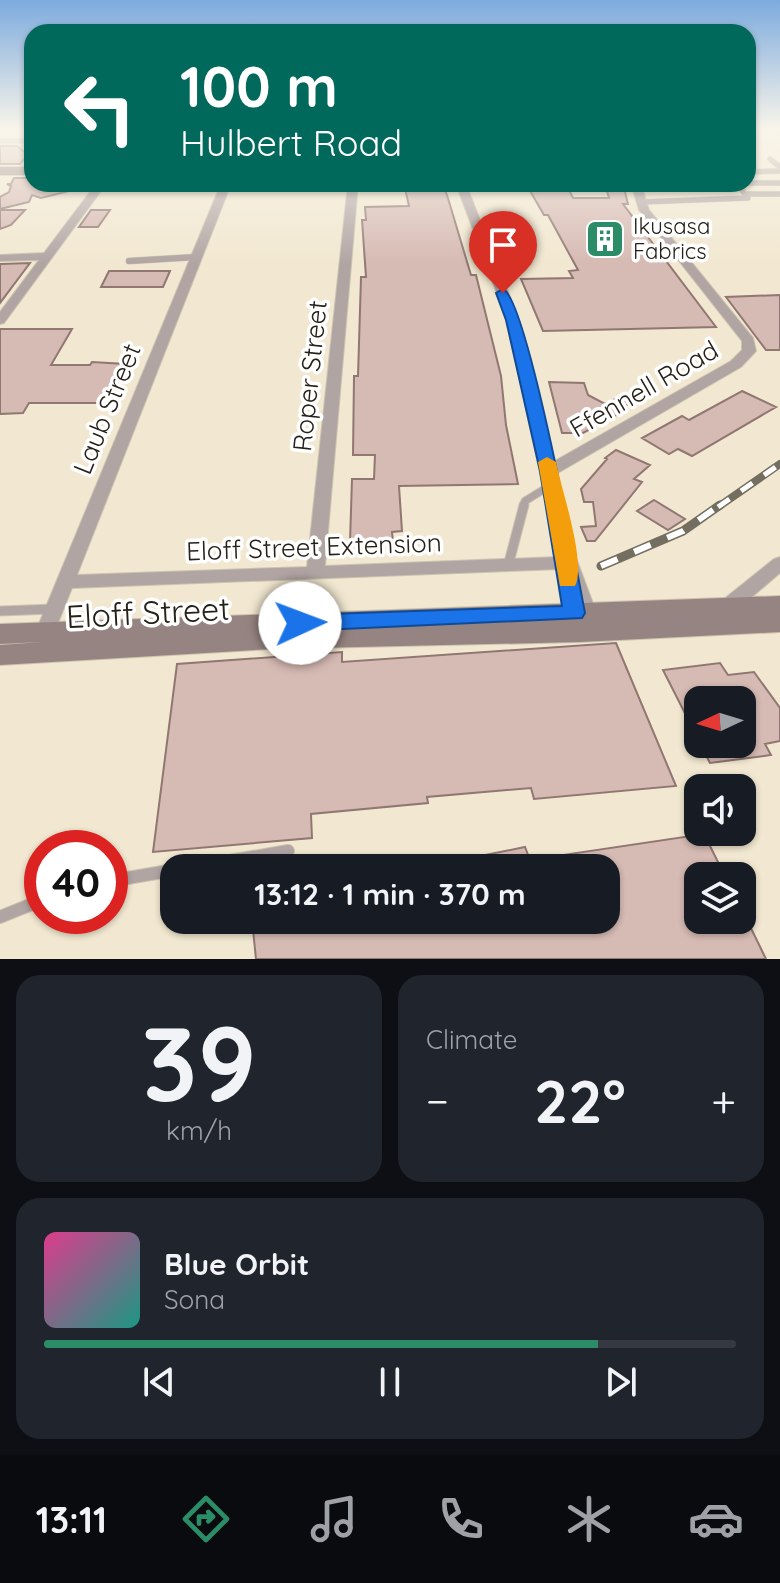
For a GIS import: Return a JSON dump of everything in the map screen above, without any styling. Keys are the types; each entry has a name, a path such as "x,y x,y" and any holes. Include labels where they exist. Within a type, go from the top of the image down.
{"street":[{"path":"0,320 95,192"},
{"name":"Laub Street","path":"46,632 223,192"},
{"name":"Roper Street","path":"315,574 352,192"},
{"path":"464,192 513,320 584,622"},
{"name":"Ffennell Road","path":"550,478 736,364 749,351 748,341 640,202 638,192"},
{"path":"0,258 46,256"},
{"name":"Eloff Street Extension","path":"65,582 508,566 568,561"},
{"path":"726,608 780,563"},
{"name":"Eloff Street","path":"584,622 780,605"},
{"name":"Eloff Street","path":"0,634 332,630 584,622 780,622"},
{"name":"Eloff Street","path":"0,655 46,632"}],"lane":[{"path":"756,183 780,183"},
{"path":"640,202 740,200 748,198 748,194 780,194"},
{"path":"129,261 196,257"},
{"path":"508,566 525,501 550,478"},
{"path":"0,611 46,632"},
{"path":"270,854 288,851"},
{"path":"128,878 160,872"},
{"path":"0,917 24,907"}],"building":[{"path":"14,178 24,178 24,192 65,192 41,198 32,195 29,202 0,209 0,197 9,192 11,186 7,184 11,184"},
{"path":"406,192 446,192 447,195 471,275 476,275 501,376 506,425 518,484 399,486 402,531 392,532 393,541 350,542 352,479 374,479 375,455 353,455 354,376 358,376 361,277 366,277 362,220 366,220 365,207 409,206"},
{"path":"531,192 570,192 573,198 609,198 607,192 625,192 628,204 623,204 716,327 543,331 521,279 573,278 569,271 578,270 548,215 544,215"},
{"path":"0,210 25,210 11,225 0,229"},
{"path":"91,210 110,210 98,227 79,227"},
{"path":"30,263 0,303 0,264"},
{"path":"109,271 170,271 163,287 101,287"},
{"path":"780,295 780,350 766,350 726,297"},
{"path":"0,329 72,329 51,365 90,365 92,362 126,364 109,403 29,403 23,413 0,414"},
{"path":"549,382 584,383 588,395 605,404 619,397 631,403 620,409 624,411 583,433 562,433"},
{"path":"742,391 776,407 692,456 678,449 669,454 642,438 682,416 689,420"},
{"path":"616,450 650,465 634,479 642,482 595,541 587,541 581,527 596,526 593,502 584,502 581,489 605,458"},
{"path":"654,500 685,519 668,530 637,511"},
{"path":"616,643 676,786 534,799 531,788 427,797 428,803 311,814 312,838 153,852 177,664 342,652 342,662"},
{"path":"720,663 728,675 754,672 780,708 780,741 765,744 771,755 756,757 756,686 684,686 684,711 663,670"},
{"path":"707,758 748,758 710,763"},
{"path":"684,837 684,846 710,846 718,862 684,862 684,934 754,934 766,959 256,959 253,934 620,934 620,854 570,854"},
{"path":"525,847 528,854 490,854"}],"railway":[{"path":"718,507 780,464"},
{"path":"601,566 683,531 720,505"}],"slow traffic":[{"path":"547,462 567,558 567,581"}],"place":[{"name":"Ikusasa Fabrics","path":"605,239"}],"route":[{"path":"300,623 574,613 568,589 567,558 549,471 513,320 503,293"}]}
